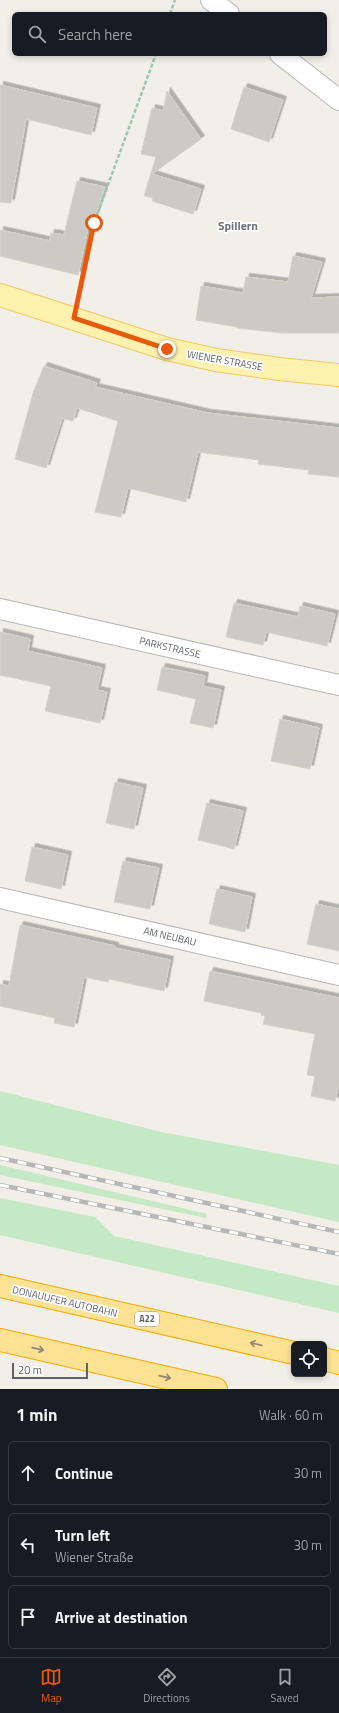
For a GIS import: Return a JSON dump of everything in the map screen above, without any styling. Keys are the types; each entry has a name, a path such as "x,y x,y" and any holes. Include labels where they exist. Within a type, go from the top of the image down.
{"highway":[{"name":"DONAUUFER AUTOBAHN","path":"0,1286 291,1352"},
{"path":"0,1340 216,1389"},
{"path":"327,1361 339,1363"}],"main road":[{"name":"WIENER STRASSE","path":"0,295 167,349 216,360 279,369 339,374"}],"street":[{"path":"211,0 226,12"},
{"path":"283,56 339,100"},
{"name":"PARKSTRASSE","path":"0,609 339,685"},
{"name":"AM NEUBAU","path":"0,898 339,975"}],"path":[{"path":"171,12 175,0"},
{"path":"74,318 94,223 155,56"}],"green space":[{"path":"0,1091 161,1132 339,1165 339,1222 0,1145"},
{"path":"0,1165 207,1214 206,1218 0,1175"},
{"path":"0,1198 95,1217 114,1236 339,1286 339,1313 0,1235"}],"building":[{"path":"0,85 97,108 91,135 26,119 11,203 0,202"},
{"path":"244,87 283,100 269,142 231,129"},
{"path":"167,91 201,139 152,174 201,189 193,214 152,201 153,198 144,196 156,157 141,154 152,108 163,111"},
{"path":"77,181 105,187 94,219 90,218 78,275 0,256 0,230 50,241 51,233 64,235"},
{"path":"293,256 322,262 311,298 339,297 339,333 282,333 237,328 196,320 201,286 243,293 246,277 288,282"},
{"path":"44,366 97,383 95,387 208,413 339,428 339,477 308,474 309,470 258,464 259,460 198,452 186,502 128,488 121,517 95,512 118,421 77,408 73,421 62,418 46,468 15,459 33,393"},
{"path":"234,603 298,617 300,606 335,614 327,646 266,632 263,645 226,637"},
{"path":"0,632 30,639 28,651 102,668 97,690 107,692 100,723 45,711 51,686 0,675"},
{"path":"162,667 205,676 203,686 221,690 213,728 190,723 196,699 157,690"},
{"path":"280,719 319,728 310,769 271,761"},
{"path":"115,782 143,788 134,829 106,823"},
{"path":"207,803 243,811 234,849 198,840"},
{"path":"32,847 68,855 61,889 25,881"},
{"path":"123,861 159,868 150,909 114,902"},
{"path":"217,889 252,897 245,932 209,924"},
{"path":"316,904 339,909 339,951 307,944"},
{"path":"20,925 170,960 164,991 109,979 108,982 84,977 74,1027 54,1023 55,1018 0,1006 0,984 9,986"},
{"path":"210,971 339,998 339,1083 335,1101 311,1096 315,1076 307,1075 315,1034 263,1024 265,1016 261,1015 261,1013 204,1001"}],"railway":[{"path":"0,1158 339,1232"},
{"path":"0,1185 339,1254"}],"district":[{"name":"Spillern","path":"238,226"}],"route":[{"path":"94,223 74,318 167,349"}]}
